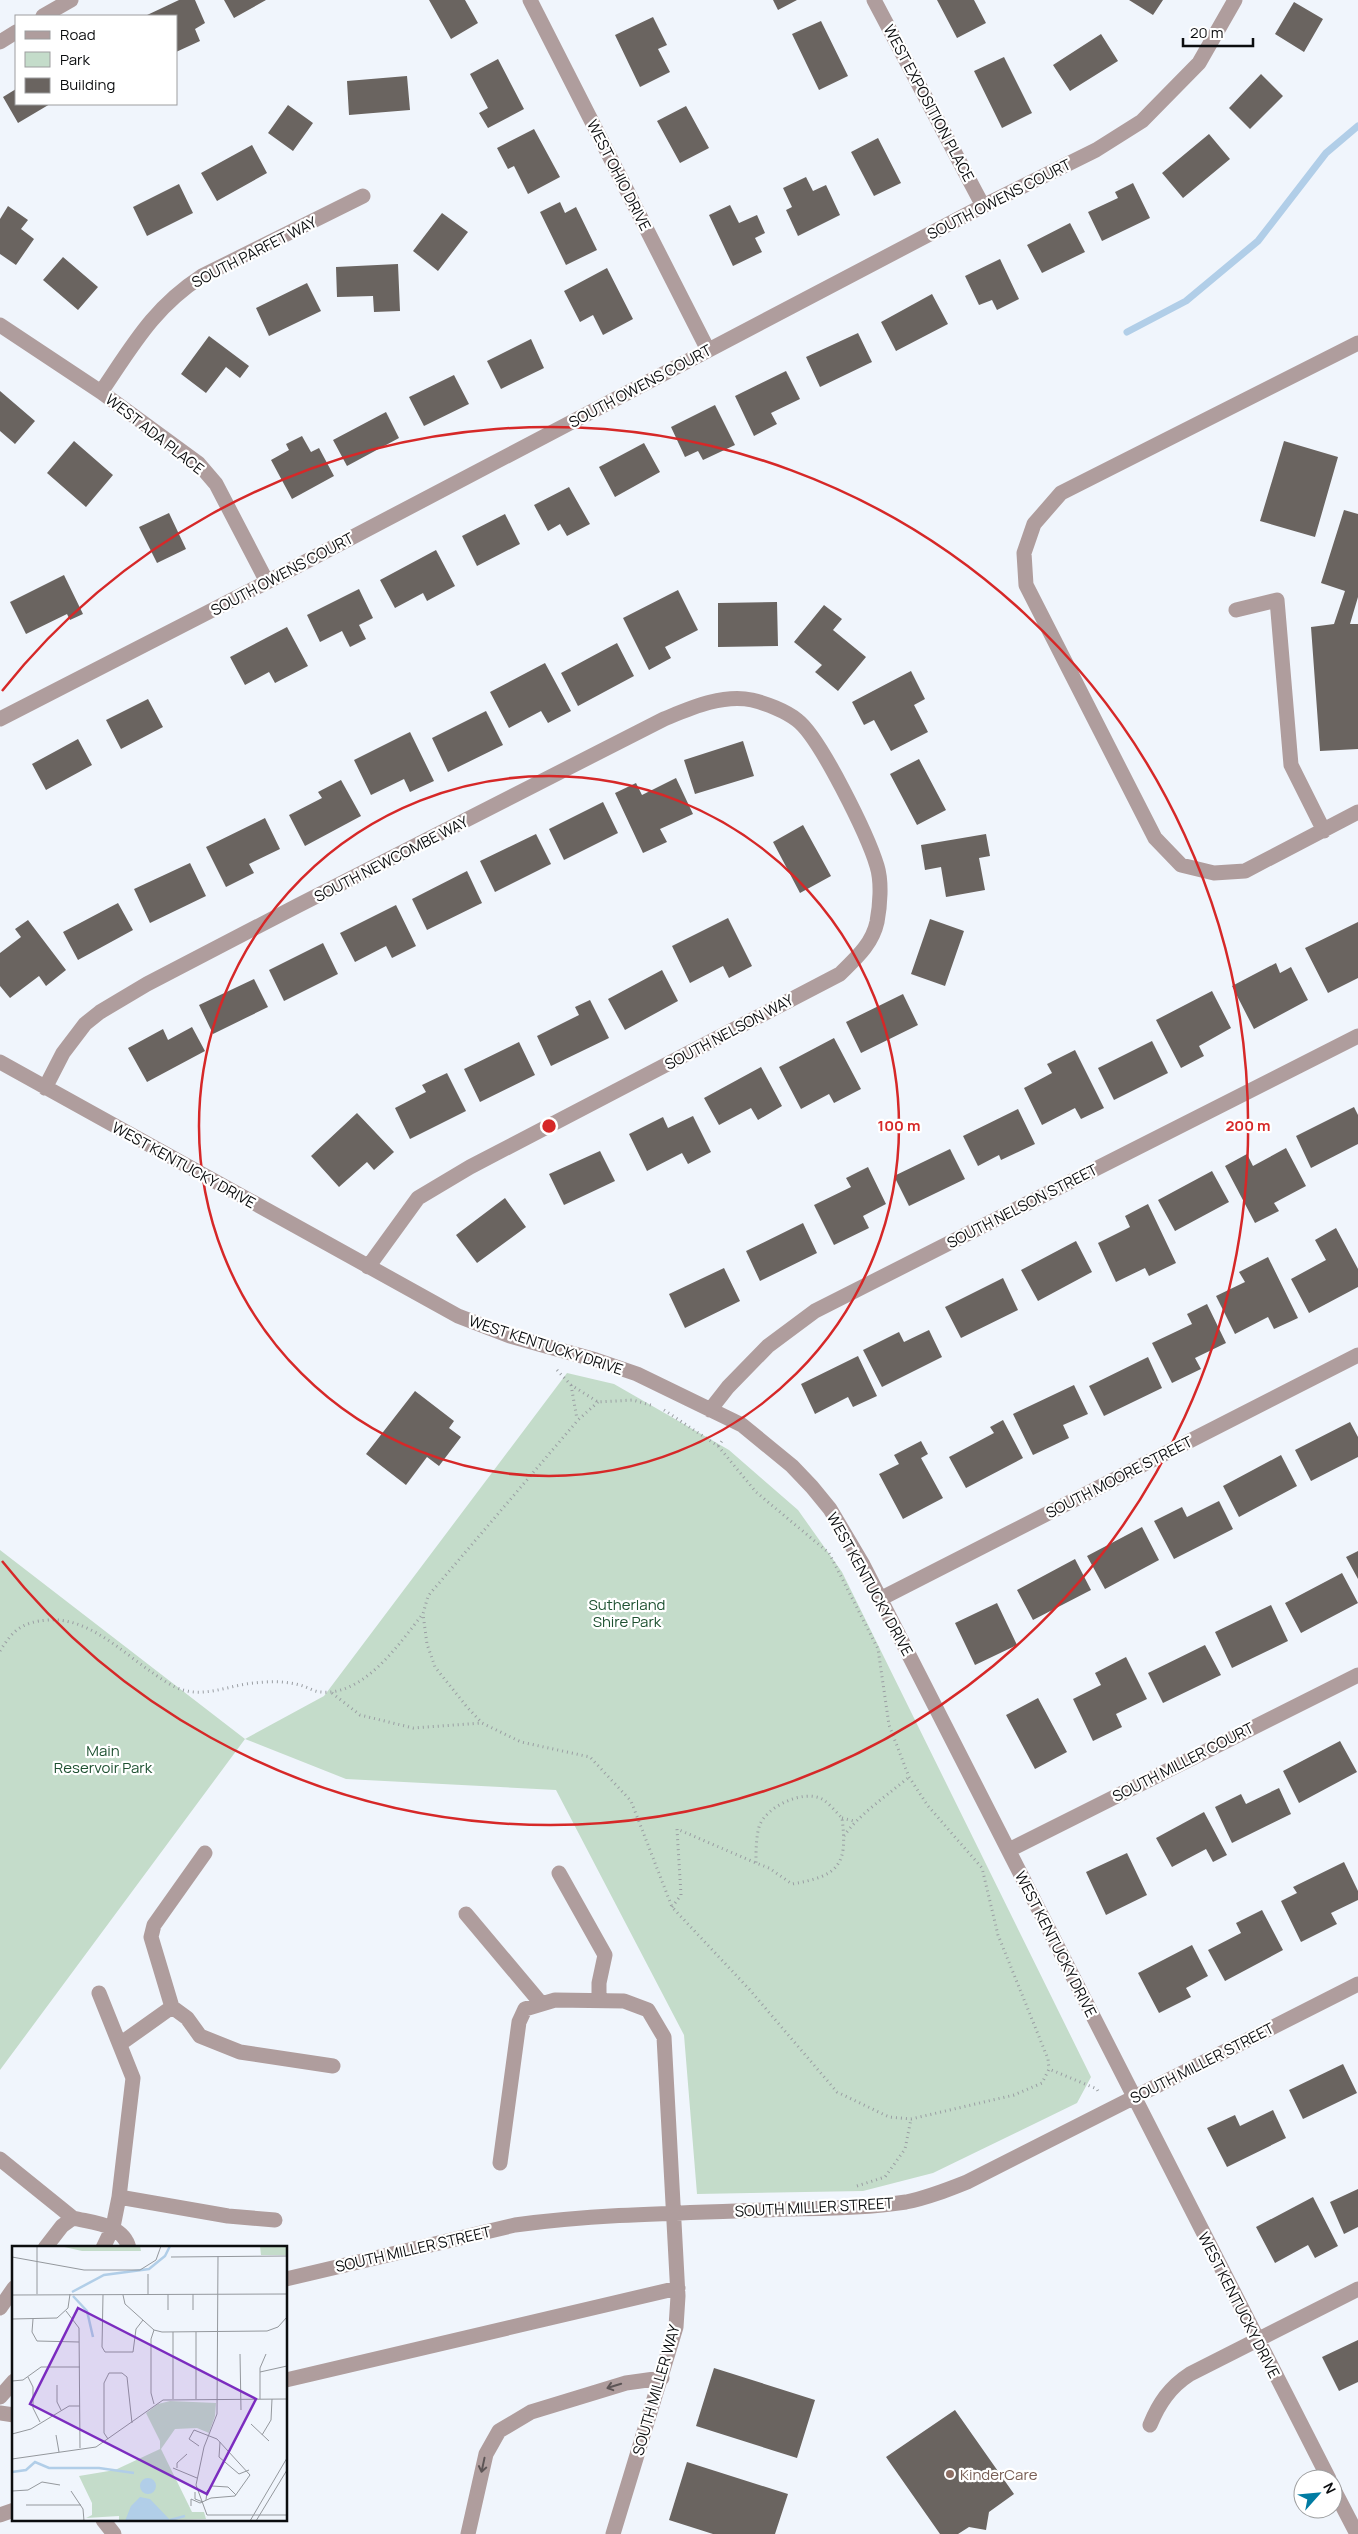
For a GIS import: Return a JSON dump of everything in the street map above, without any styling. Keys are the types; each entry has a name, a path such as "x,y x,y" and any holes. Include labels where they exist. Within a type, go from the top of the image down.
{"street":[{"path":"45,15 71,0"},
{"name":"WEST OHIO DRIVE","path":"530,0 708,350"},
{"name":"WEST EXPOSITION PLACE","path":"874,0 983,206"},
{"name":"SOUTH OWENS COURT","path":"0,719 267,582 983,206 1096,150 1142,121 1199,64 1235,0"},
{"path":"0,42 15,33"},
{"name":"SOUTH PARFET WAY","path":"101,392 154,315 179,292 202,276 363,196"},
{"name":"WEST ADA PLACE","path":"0,326 101,392 198,463 216,484 267,582"},
{"path":"1358,343 1060,493 1034,524 1024,553 1026,585 1030,594 1155,838 1182,865 1214,873 1245,871 1358,812"},
{"path":"1236,610 1277,600 1292,765 1324,831"},
{"name":"SOUTH NEWCOMBE WAY","path":"45,1088 63,1053 85,1024 100,1012 297,906 664,719 690,708 730,699 752,700 776,710"},
{"name":"SOUTH NELSON WAY","path":"368,1267 418,1198 470,1167 840,974 868,946 877,924 880,895 878,867 854,811 812,735 797,719 776,710"},
{"name":"SOUTH NELSON STREET","path":"710,1410 728,1387 768,1346 815,1311 1358,1036"},
{"name":"WEST KENTUCKY DRIVE","path":"0,1062 422,1298 485,1328 638,1374 749,1430 770,1446 805,1480 830,1509 880,1599 1323,2469"},
{"name":"SOUTH MOORE STREET","path":"880,1599 1358,1355"},
{"name":"SOUTH MILLER COURT","path":"1009,1850 1358,1674"},
{"path":"205,1853 154,1925 151,1937 172,2007 187,2018 200,2036 240,2052 333,2066"},
{"path":"559,1873 605,1955 599,2000"},
{"path":"466,1914 540,2002 525,2009 519,2022 500,2163"},
{"name":"SOUTH MILLER STREET","path":"288,2279 515,2225 576,2218 871,2206 907,2202 938,2194 967,2182 1358,1984"},
{"path":"99,1993 133,2078 119,2198 113,2227 104,2246"},
{"name":"SOUTH MILLER WAY","path":"540,2002 555,2000 624,2001 648,2010 664,2036 672,2213 678,2288 676,2327 613,2534"},
{"path":"120,2044 172,2007"},
{"path":"0,2159 72,2218 113,2227 128,2242 129,2246"},
{"path":"119,2198 228,2216 275,2220"},
{"path":"47,2246 62,2226 72,2218"},
{"path":"288,2380 678,2288"},
{"path":"1150,2425 1162,2399 1179,2381 1358,2289"},
{"path":"0,2308 12,2291"},
{"path":"468,2534 486,2454 499,2431 531,2412 626,2383 662,2378"},
{"path":"0,2397 12,2383"},
{"path":"1343,2507 1357,2534"},
{"path":"0,2515 12,2511"},
{"path":"105,2522 114,2534"}],"path":[{"path":"571,1385 578,1420"},
{"path":"0,1651 12,1633 32,1621 56,1619 76,1623 99,1634 160,1678 182,1690 203,1693 254,1683 282,1682 318,1692 331,1693 369,1675 389,1657 423,1614 428,1596 578,1420 598,1402 633,1400 659,1407 718,1446 756,1492 830,1554 878,1649 889,1725 909,1777 928,1806 982,1868 998,1935 1048,2059 1048,2069 1042,2083 1014,2095 911,2120 889,2117 837,2092 749,1989 672,1907 631,1801 590,1757 521,1742 482,1723 435,1667 427,1644 423,1614"},
{"path":"718,1446 722,1440"},
{"path":"331,1693 360,1715 413,1728 482,1723"},
{"path":"844,1836 854,1821 866,1814 909,1777"},
{"path":"756,1863 759,1826 767,1814 786,1800 802,1797 820,1798 842,1818 854,1821"},
{"path":"672,1907 681,1895 677,1829 769,1868 792,1884 815,1880 838,1867 842,1860 844,1836 842,1818"},
{"path":"1048,2069 1097,2089 1108,2111"},
{"path":"853,2187 885,2177 905,2149 911,2120"}],"green space":[{"name":"Sutherland Shire Park","path":"567,1373 614,1384 729,1450 798,1510 842,1572 1091,2077 1077,2103 933,2173 863,2191 697,2194 684,2035 556,1790 346,1779 245,1739 324,1696"},
{"name":"Main Reservoir Park","path":"0,1550 245,1739 0,2070"}],"building":[{"path":"179,0 195,0 205,23 195,29 200,41 178,51 178,15 147,15"},
{"path":"224,0 266,0 234,18"},
{"path":"429,0 465,0 478,23 451,39"},
{"path":"773,0 797,0 778,10"},
{"path":"937,0 974,0 986,23 957,38"},
{"path":"1129,0 1163,0 1153,15"},
{"path":"1294,2 1323,19 1304,52 1275,34"},
{"path":"653,17 667,45 658,49 670,72 640,87 615,35"},
{"path":"821,21 848,76 819,90 792,34"},
{"path":"1101,34 1118,61 1070,91 1053,65"},
{"path":"1004,57 1032,113 1002,128 974,71"},
{"path":"498,59 524,109 488,128 479,113 488,108 470,74"},
{"path":"1261,74 1283,96 1250,129 1229,108"},
{"path":"407,76 410,110 349,115 347,81"},
{"path":"15,90 15,105 48,105 18,123 3,97"},
{"path":"288,105 313,123 293,151 268,133"},
{"path":"686,106 709,148 680,163 657,121"},
{"path":"534,129 560,177 528,194 514,166 508,169 497,148"},
{"path":"1209,134 1230,159 1183,198 1162,173"},
{"path":"878,138 901,183 874,196 851,152"},
{"path":"252,145 267,173 217,201 201,173"},
{"path":"806,177 813,191 826,185 840,215 798,236 786,210 792,207 783,188"},
{"path":"1133,183 1150,218 1102,241 1088,212 1118,198 1115,192"},
{"path":"179,184 193,213 147,236 133,207"},
{"path":"560,202 565,213 576,207 597,250 566,265 540,212"},
{"path":"730,205 739,223 757,215 765,233 755,238 762,252 733,266 709,215"},
{"path":"8,206 28,220 21,229 34,239 16,265 0,254 0,219"},
{"path":"442,213 468,232 438,271 413,251"},
{"path":"1070,223 1085,252 1042,273 1027,245"},
{"path":"63,257 98,287 78,310 43,280"},
{"path":"1000,259 1019,299 997,310 992,300 979,305 965,276"},
{"path":"398,264 400,311 374,312 373,296 337,297 336,267"},
{"path":"607,268 633,319 603,335 593,315 580,322 564,291"},
{"path":"307,283 321,311 269,336 256,308"},
{"path":"932,294 948,324 896,351 881,322"},
{"path":"858,333 872,362 820,387 806,357"},
{"path":"209,336 249,366 240,378 226,367 206,393 181,374"},
{"path":"531,339 544,368 501,389 487,361"},
{"path":"786,371 800,399 771,413 777,424 754,436 735,396"},
{"path":"454,375 469,404 424,426 409,397"},
{"path":"0,391 35,421 15,444 0,431"},
{"path":"715,405 735,445 703,460 698,451 685,457 671,427"},
{"path":"386,412 399,438 347,466 333,440"},
{"path":"302,436 311,452 319,448 334,476 292,499 271,460 289,450 286,444"},
{"path":"74,441 113,475 86,507 47,473"},
{"path":"1284,441 1338,457 1315,537 1260,521"},
{"path":"644,443 660,472 615,497 599,467"},
{"path":"569,487 590,524 567,536 560,524 548,531 534,505"},
{"path":"1344,510 1358,514 1358,597 1350,624 1358,624 1358,749 1320,751 1311,627 1334,624 1345,591 1321,583"},
{"path":"169,513 186,549 157,563 139,527"},
{"path":"505,514 520,544 477,566 462,536"},
{"path":"436,550 455,586 427,601 423,593 395,608 380,580"},
{"path":"64,575 83,614 70,620 67,614 26,634 10,602"},
{"path":"359,589 373,618 359,625 366,639 350,647 342,631 320,642 307,615"},
{"path":"678,590 698,630 665,647 671,658 649,670 623,618"},
{"path":"777,602 778,646 718,647 718,603"},
{"path":"824,605 842,619 833,630 866,657 838,691 815,672 822,665 794,642"},
{"path":"287,627 308,666 275,683 269,672 245,685 230,657"},
{"path":"617,643 634,676 578,706 561,673"},
{"path":"545,663 571,711 548,723 541,711 509,728 490,692"},
{"path":"911,671 925,699 914,705 928,732 891,751 874,720 864,725 852,702"},
{"path":"148,699 163,727 121,749 106,720"},
{"path":"486,711 503,745 448,772 432,738"},
{"path":"410,732 434,781 410,792 404,779 371,795 354,760"},
{"path":"78,739 92,765 46,790 32,764"},
{"path":"743,741 754,776 695,794 684,760"},
{"path":"919,759 946,810 917,825 890,774"},
{"path":"676,778 693,814 660,829 667,842 643,853 615,793 636,783 642,795"},
{"path":"341,780 361,816 305,846 289,815 322,798 318,792"},
{"path":"603,802 618,833 564,860 549,829"},
{"path":"265,818 280,849 249,864 254,873 226,887 206,847"},
{"path":"803,825 831,876 800,893 773,842"},
{"path":"536,834 551,864 495,892 480,861"},
{"path":"986,834 990,856 979,858 985,890 946,897 941,867 925,870 921,845"},
{"path":"190,863 206,896 150,923 134,889"},
{"path":"467,871 482,903 427,930 412,899"},
{"path":"118,903 133,930 78,960 63,932"},
{"path":"396,905 416,946 392,958 386,946 355,962 340,933"},
{"path":"728,918 752,966 729,978 723,966 690,983 672,946"},
{"path":"930,919 964,931 945,986 911,974"},
{"path":"28,920 66,970 46,986 39,976 10,998 0,986 0,953 21,937 15,929"},
{"path":"1358,922 1358,978 1328,993 1305,948"},
{"path":"323,943 338,974 284,1001 269,970"},
{"path":"1276,963 1280,973 1291,967 1308,1000 1254,1029 1232,986"},
{"path":"662,970 678,1001 625,1030 608,999"},
{"path":"254,979 268,1007 213,1034 199,1005"},
{"path":"1212,991 1231,1028 1199,1046 1204,1056 1181,1068 1156,1020"},
{"path":"903,994 918,1025 861,1053 846,1022"},
{"path":"590,1000 609,1038 551,1066 537,1036 579,1015 575,1007"},
{"path":"192,1027 205,1051 147,1082 128,1048 163,1029 168,1040"},
{"path":"834,1038 861,1089 834,1103 829,1094 801,1109 779,1067"},
{"path":"1152,1041 1168,1073 1114,1100 1098,1068"},
{"path":"519,1042 535,1075 480,1102 464,1069"},
{"path":"1075,1050 1104,1108 1081,1119 1075,1108 1042,1125 1024,1088 1052,1073 1047,1064"},
{"path":"761,1067 782,1106 758,1120 751,1108 719,1125 704,1098"},
{"path":"447,1073 466,1111 410,1139 395,1108 426,1092 422,1085"},
{"path":"1354,1107 1358,1115 1358,1144 1311,1168 1296,1136"},
{"path":"1018,1109 1035,1144 1001,1160 999,1155 978,1166 963,1136"},
{"path":"357,1113 394,1152 374,1170 367,1162 339,1187 311,1156"},
{"path":"693,1116 711,1152 688,1164 682,1153 647,1171 629,1134 663,1117 668,1128"},
{"path":"1286,1148 1306,1186 1274,1203 1279,1211 1255,1223 1225,1166 1247,1154 1253,1166"},
{"path":"950,1149 965,1179 909,1206 894,1176"},
{"path":"600,1151 615,1181 564,1205 549,1174"},
{"path":"868,1167 886,1204 863,1216 869,1228 834,1245 814,1205 851,1187 846,1178"},
{"path":"1212,1171 1229,1202 1175,1231 1158,1200"},
{"path":"505,1198 526,1227 477,1263 456,1235"},
{"path":"1148,1204 1176,1263 1149,1276 1145,1268 1116,1282 1098,1243 1130,1227 1125,1216"},
{"path":"803,1223 817,1253 760,1281 746,1251"},
{"path":"1336,1228 1358,1269 1358,1287 1309,1313 1291,1279 1326,1260 1315,1240"},
{"path":"1076,1241 1092,1272 1038,1301 1021,1270"},
{"path":"1268,1257 1298,1318 1274,1329 1268,1317 1235,1334 1216,1296 1245,1282 1239,1272"},
{"path":"724,1268 740,1301 685,1328 669,1294"},
{"path":"1003,1278 1018,1310 961,1338 945,1307"},
{"path":"1207,1304 1226,1343 1195,1358 1201,1369 1172,1383 1152,1343 1192,1324 1187,1314"},
{"path":"929,1330 942,1357 882,1387 863,1350 899,1332 904,1342"},
{"path":"858,1356 877,1396 853,1407 848,1397 815,1414 801,1384"},
{"path":"1148,1357 1162,1388 1104,1416 1089,1386"},
{"path":"1074,1385 1088,1414 1063,1425 1069,1438 1033,1455 1013,1414"},
{"path":"415,1391 454,1421 449,1428 461,1437 439,1466 427,1457 406,1485 366,1454"},
{"path":"1003,1420 1023,1458 966,1488 949,1457 994,1433 990,1427"},
{"path":"1350,1422 1358,1437 1358,1457 1311,1481 1295,1450"},
{"path":"921,1441 928,1454 921,1458 943,1498 903,1519 879,1474 899,1464 894,1455"},
{"path":"1281,1455 1297,1486 1239,1517 1223,1486"},
{"path":"1219,1501 1233,1529 1174,1559 1154,1521 1182,1507 1187,1517"},
{"path":"1142,1527 1159,1560 1105,1589 1087,1556"},
{"path":"1358,1551 1358,1579 1346,1557"},
{"path":"1075,1559 1091,1590 1033,1620 1017,1590"},
{"path":"1342,1573 1358,1603 1301,1633 1285,1603"},
{"path":"997,1603 1017,1645 975,1665 955,1623"},
{"path":"1271,1605 1288,1641 1232,1668 1215,1632"},
{"path":"1205,1645 1221,1675 1163,1703 1148,1673"},
{"path":"1126,1657 1147,1699 1116,1714 1122,1727 1093,1741 1073,1699 1101,1685 1095,1673"},
{"path":"1038,1698 1067,1752 1035,1769 1006,1715"},
{"path":"1340,1741 1357,1772 1299,1803 1283,1771"},
{"path":"1279,1788 1291,1814 1232,1843 1215,1807 1241,1794 1246,1804"},
{"path":"1204,1812 1227,1855 1213,1862 1206,1849 1172,1867 1156,1838"},
{"path":"1127,1853 1147,1895 1106,1915 1086,1872"},
{"path":"1344,1862 1358,1891 1358,1900 1331,1913 1337,1924 1301,1942 1281,1901 1297,1893 1293,1887"},
{"path":"1262,1910 1283,1950 1225,1981 1208,1950 1241,1933 1236,1923"},
{"path":"1192,1945 1208,1976 1186,1988 1191,1997 1159,2013 1138,1973"},
{"path":"1343,2064 1357,2093 1303,2119 1289,2090"},
{"path":"1273,2110 1286,2138 1227,2167 1207,2128 1235,2115 1240,2126"},
{"path":"1358,2189 1358,2227 1344,2234 1330,2202"},
{"path":"1313,2197 1338,2246 1315,2258 1308,2245 1275,2263 1256,2227"},
{"path":"1358,2340 1358,2382 1339,2391 1322,2357"},
{"path":"714,2368 815,2400 797,2458 696,2426"},
{"path":"955,2410 1014,2494 989,2512 986,2530 969,2527 958,2534 940,2534 886,2457"},
{"path":"687,2462 788,2494 775,2534 713,2534 669,2520"}],"waterway":[{"path":"1127,332 1186,301 1258,241 1326,153 1358,126"}],"place":[{"name":"KinderCare","path":"950,2474"}]}
